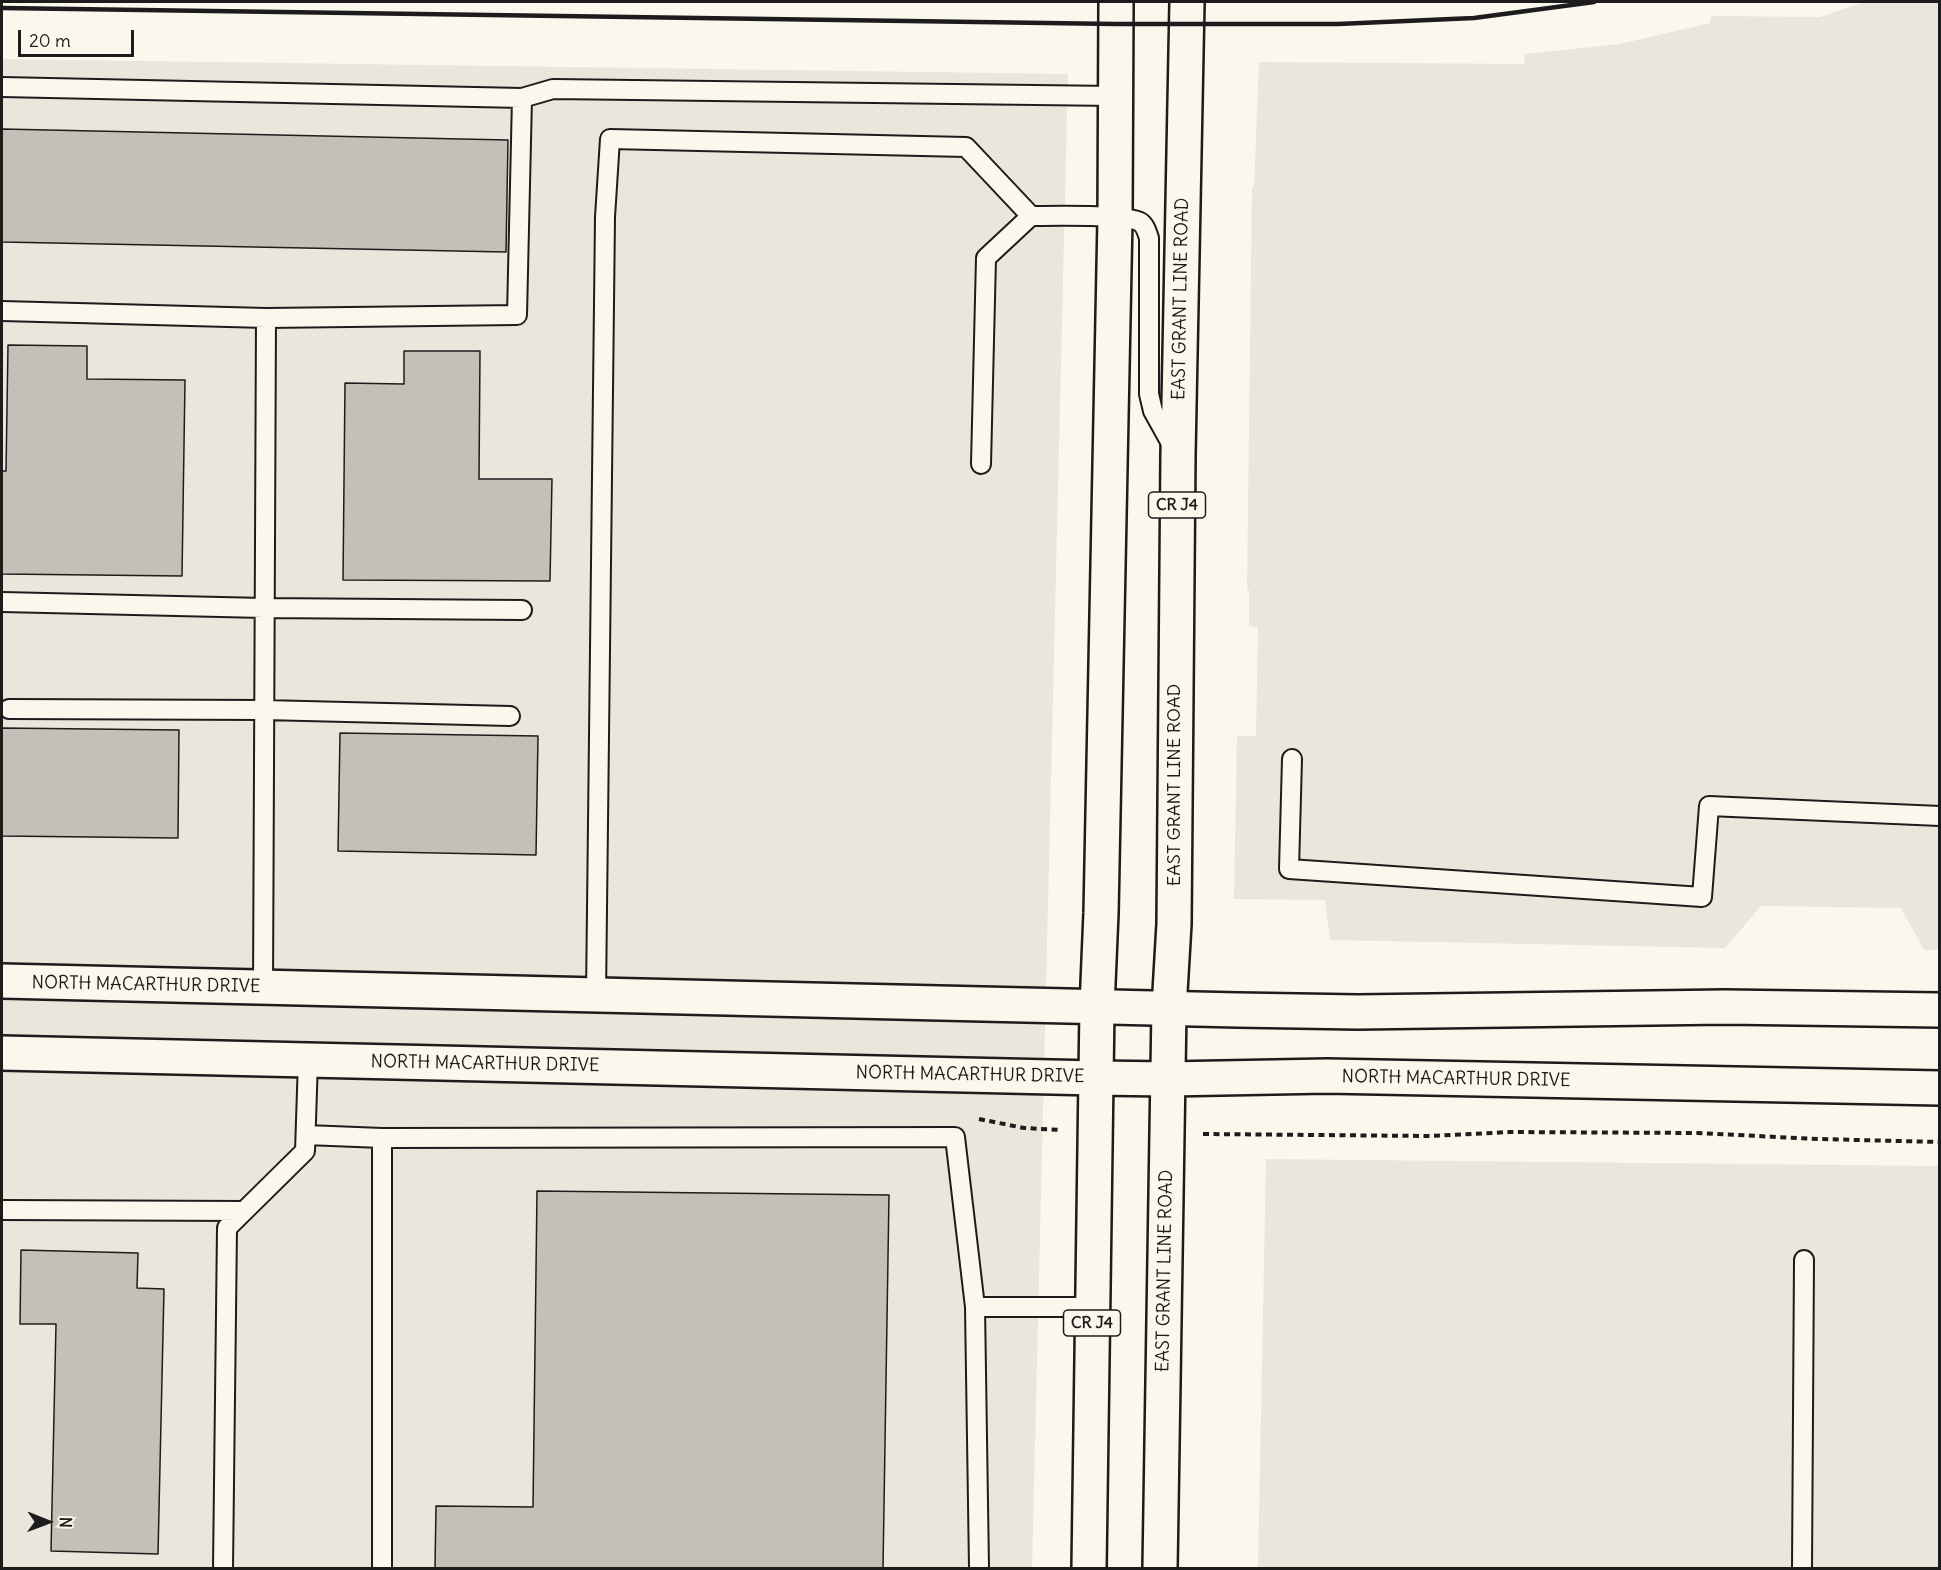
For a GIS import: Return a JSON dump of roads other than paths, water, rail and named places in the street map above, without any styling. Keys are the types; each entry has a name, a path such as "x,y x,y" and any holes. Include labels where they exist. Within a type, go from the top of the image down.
{"main road":[{"name":"CR J4","path":"1089,1569 1097,1008 1115,218 1116,2"},
{"name":"EAST GRANT LINE ROAD","path":"1160,1569 1169,1009 1174,924 1178,454 1187,2"},
{"name":"NORTH MACARTHUR DRIVE","path":"2,981 277,988"},
{"path":"277,988 1358,1012 1725,1007 1940,1010"},
{"name":"NORTH MACARTHUR DRIVE","path":"2,1053 1096,1078 1327,1076 1940,1088"}],"lane":[{"path":"2,87 522,98 553,89 1115,96"},
{"path":"2,311 266,318 517,315 522,98"},
{"path":"596,996 605,217 610,139 966,147 1031,216"},
{"path":"981,464 986,258 1031,216 1115,218 1140,222 1145,227 1149,238 1149,394 1153,411 1178,454"},
{"path":"266,318 264,710 277,988"},
{"path":"2,602 264,608 522,610"},
{"path":"9,709 264,710 510,716"},
{"path":"1292,759 1289,869 1702,897 1709,806 1940,816"},
{"path":"223,1569 227,1228 305,1151 308,1060"},
{"path":"306,1135 382,1138 956,1137 975,1307 979,1569"},
{"path":"382,1138 382,1569"},
{"path":"3,1210 244,1211"},
{"path":"1803,1569 1804,1260"},
{"path":"975,1307 1092,1307"}],"railway":[{"path":"2,8 1116,24 1338,24 1474,18 1594,2"}]}
